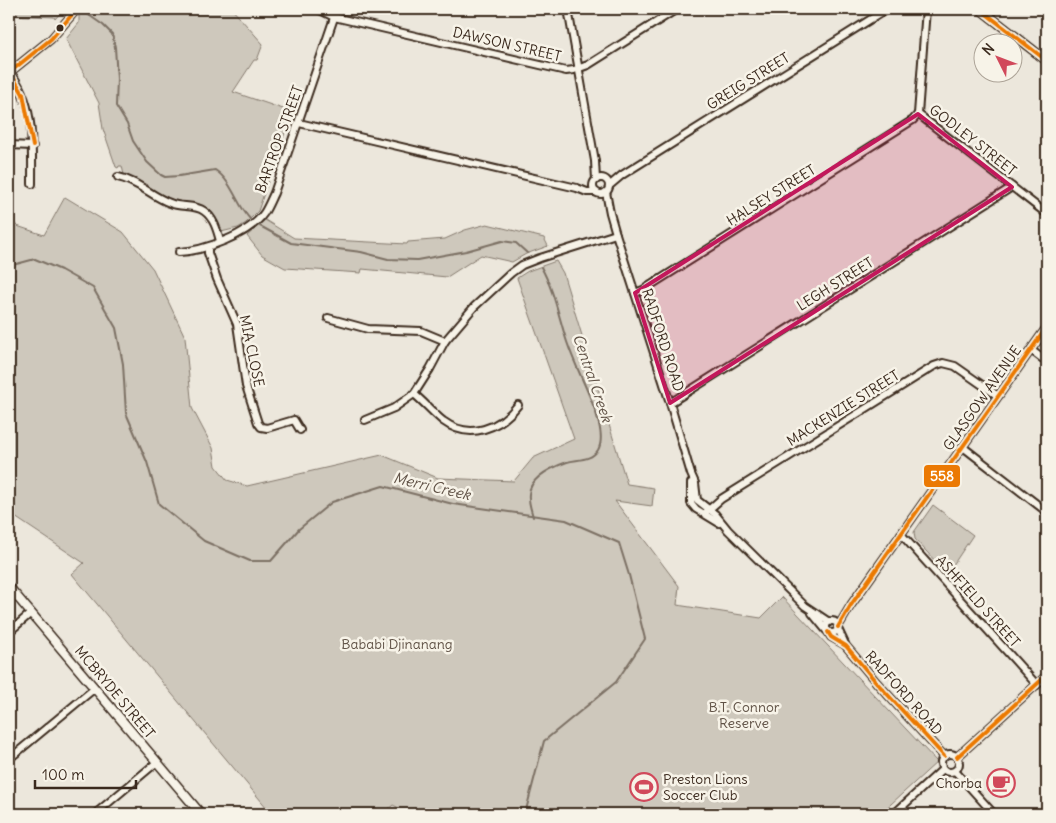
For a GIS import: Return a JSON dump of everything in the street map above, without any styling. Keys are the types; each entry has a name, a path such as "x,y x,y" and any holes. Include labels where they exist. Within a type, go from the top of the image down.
{"street":[{"path":"32,184 33,146 26,101 20,86 9,71 51,39 76,9"},
{"name":"DAWSON STREET","path":"318,9 334,17 566,71 588,65 677,9"},
{"name":"BARTROP STREET","path":"179,252 208,248 220,241 238,235 253,225 264,214 274,193 299,123 337,9"},
{"name":"RADFORD ROAD","path":"568,9 596,161 607,184 610,213 695,483 697,500 810,610 831,637 846,646"},
{"name":"GREIG STREET","path":"607,184 888,9"},
{"name":"GODLEY STREET","path":"926,9 918,114 1047,214"},
{"path":"980,9 1047,61"},
{"name":"HALSEY STREET","path":"635,293 905,126 914,120 918,114"},
{"path":"299,123 577,188 587,192 602,194 607,184 600,178 577,188"},
{"path":"9,145 33,146"},
{"name":"RADFORD ROAD","path":"596,161 594,182 596,193 610,213"},
{"path":"118,177 134,182 169,203 196,207 203,210 215,224 220,241"},
{"name":"LEGH STREET","path":"670,403 1012,187"},
{"path":"365,420 394,408 414,394 445,341 490,290 522,265 616,234"},
{"name":"MIA CLOSE","path":"208,248 217,279 237,324 246,386 258,423 261,427 266,428 295,418 300,430"},
{"path":"328,318 368,329 422,331 445,341"},
{"name":"GLASGOW AVENUE","path":"838,628 851,605 1047,327"},
{"path":"1031,350 1047,362"},
{"name":"MACKENZIE STREET","path":"707,511 720,499 934,366 943,363 955,366 998,396"},
{"path":"414,394 443,421 459,430 468,431 489,429 500,423 518,404"},
{"path":"963,447 1047,512"},
{"name":"ASHFIELD STREET","path":"901,534 1037,684"},
{"name":"MCBRYDE STREET","path":"9,586 201,814"},
{"name":"GLASGOW AVENUE","path":"831,621 851,605"},
{"name":"RADFORD ROAD","path":"810,610 831,621"},
{"path":"9,632 31,613"},
{"path":"831,621 836,623 838,628 834,633 827,632 826,626 831,621"},
{"name":"RADFORD ROAD","path":"838,628 846,646 944,756"},
{"path":"957,758 1047,676"},
{"path":"9,759 95,688"},
{"path":"949,754 957,758 959,763 955,771 950,773 943,769 941,764 944,756 949,754"},
{"path":"94,814 157,762"},
{"path":"894,814 943,769"},
{"path":"955,771 994,814"}],"highlighted area":[{"path":"918,114 1012,187 670,403 635,293"}],"green space":[{"path":"9,9 64,9 55,19 54,17 9,15"},
{"path":"83,9 232,9 263,44 257,60 254,60 233,92 292,112 258,211 246,223 238,228 221,232 213,216 169,200 124,175 122,166 116,167 103,129 99,103 66,39 79,23 79,13"},
{"path":"65,197 123,232 153,269 185,337 192,408 213,448 216,466 227,480 247,486 382,455 438,478 514,481 533,458 574,439 517,278 528,271 556,261 563,273 627,484 654,488 652,506 615,501 679,586 677,605 761,618 782,597 937,762 880,814 400,814 397,807 393,805 382,814 272,814 72,574 84,563 9,513 9,217 17,226 44,235"},
{"path":"265,220 294,238 407,244 408,242 445,239 465,230 487,224 544,238 548,246 526,254 512,262 481,255 447,277 362,269 361,273 285,268 262,255 247,236"},
{"path":"933,505 973,535 947,574 915,539 914,532"}],"waterway":[{"name":"Central Creek","path":"83,11 112,34 115,47 117,79 116,106 127,124 133,141 147,162 165,177 215,170 226,180 250,219"},
{"name":"Central Creek","path":"260,226 291,243 361,252 388,259 417,260 466,251 502,241 516,243 527,253"},
{"name":"Merri Creek","path":"9,266 35,259 61,270 93,288 116,328 123,364 126,413 147,462 159,504 204,541 250,561 271,561 299,529 332,502 383,486 453,504 566,520 619,543 645,639 616,682 544,741 525,814"},
{"name":"Central Creek","path":"533,517 529,497 530,488 533,483 555,467 592,456 598,450 601,441 596,413 570,351 553,295 541,267"}],"transit line":[{"name":"558","path":"10,72 51,39 77,9"},
{"name":"558","path":"980,9 1047,61"},
{"name":"558","path":"10,72 23,94 33,146"},
{"name":"558","path":"838,627 851,605 1047,327"},
{"name":"558","path":"828,632 831,637 846,646 944,756"},
{"name":"558","path":"957,757 1047,675"}],"place":[{"name":"Chorba","path":"1001,783"},
{"name":"Preston Lions Soccer Club","path":"644,787"}],"park label":[{"name":"Bababi Djinanang","path":"397,644"},
{"name":"B.T. Connor Reserve","path":"744,716"}]}
